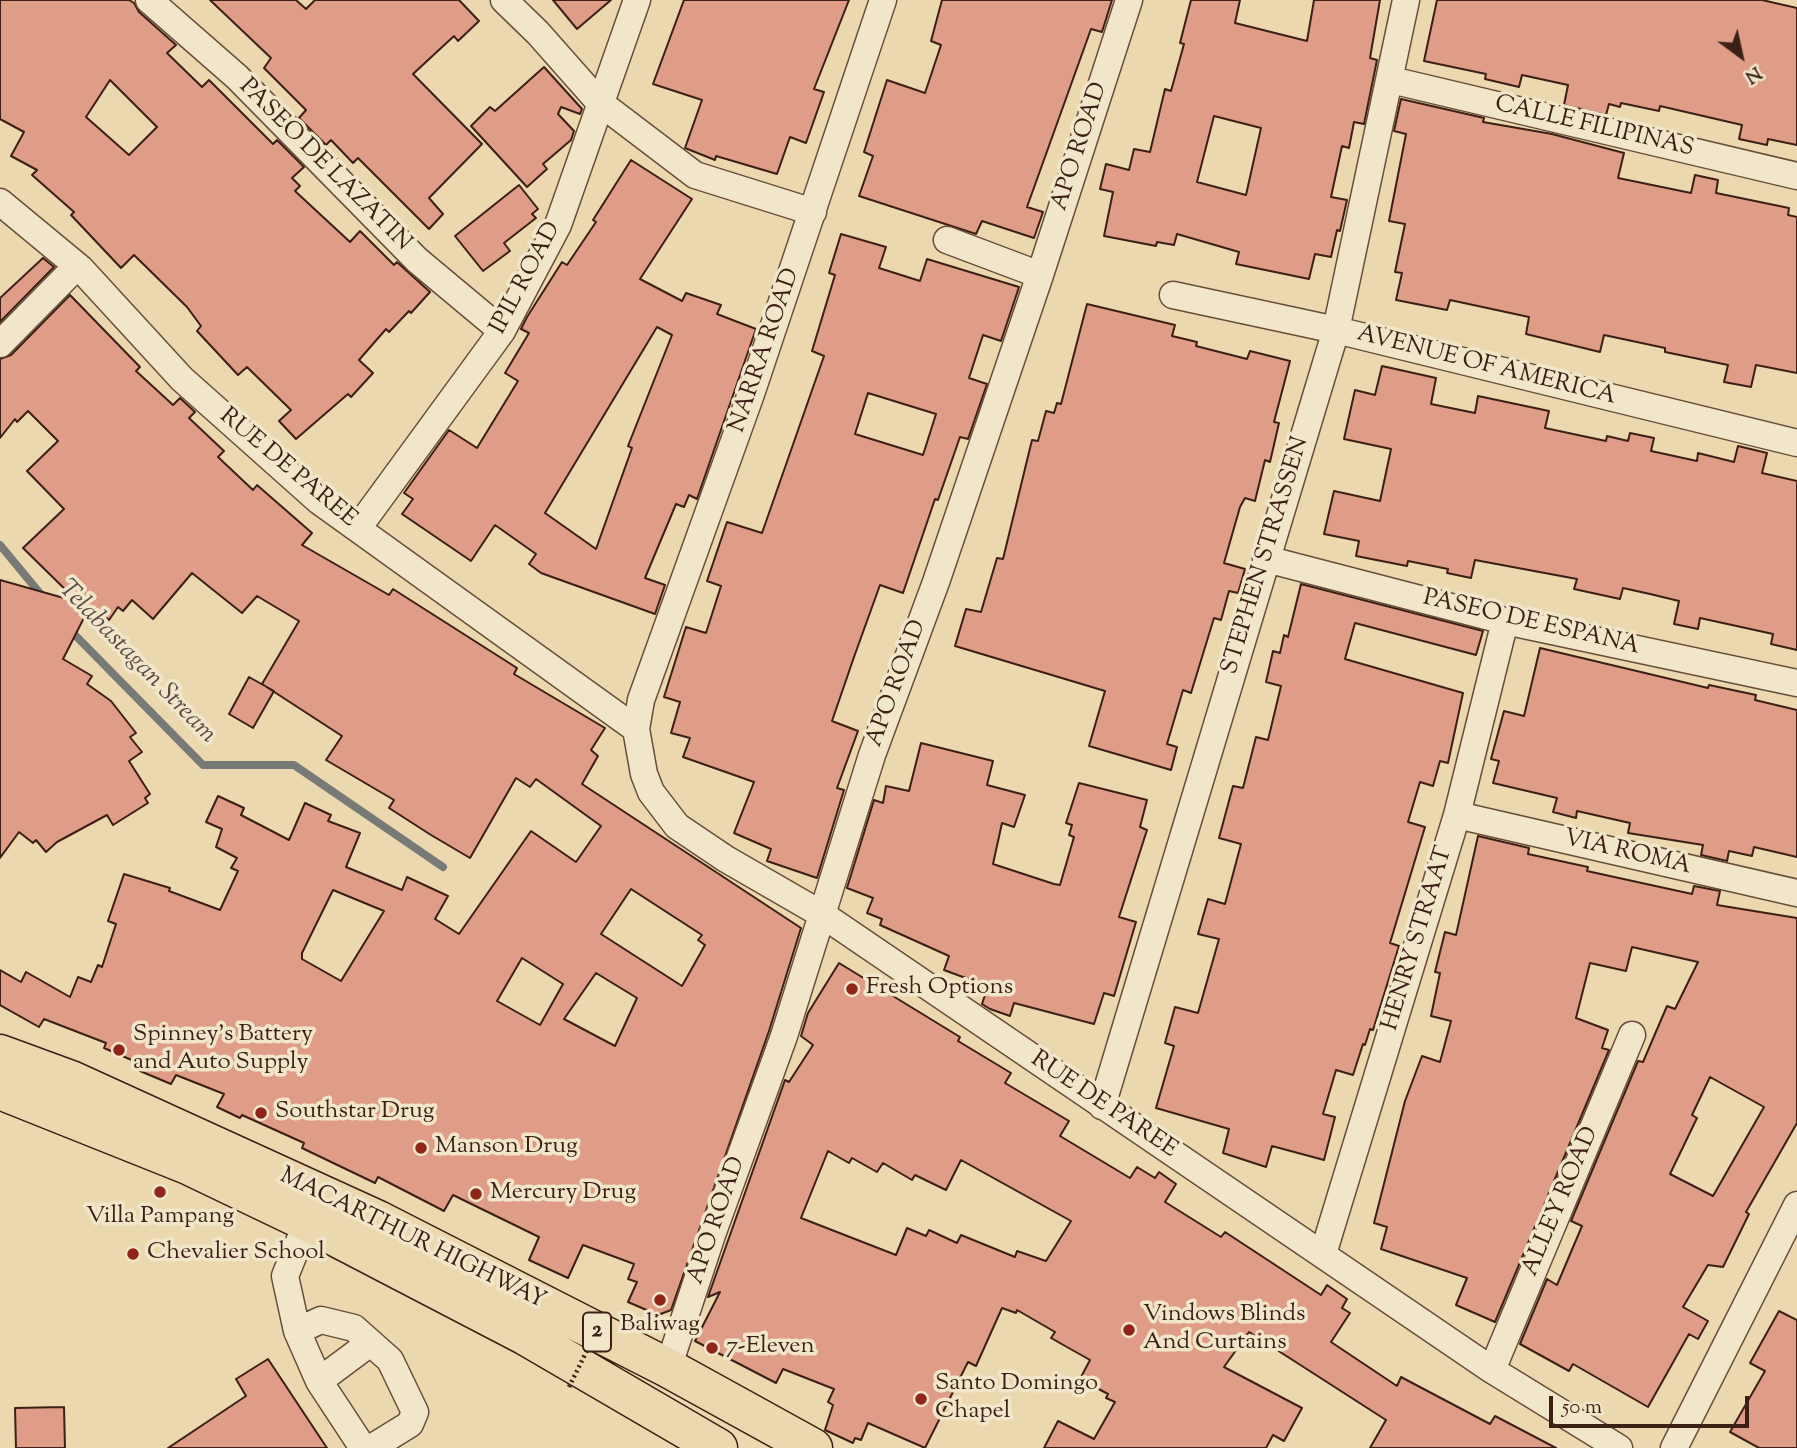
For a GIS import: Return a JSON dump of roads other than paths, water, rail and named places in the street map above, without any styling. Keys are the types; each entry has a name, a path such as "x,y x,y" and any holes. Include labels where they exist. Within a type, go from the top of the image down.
{"highway":[{"name":"MACARTHUR HIGHWAY","path":"0,1054 71,1080 378,1220 668,1368 813,1448"},
{"name":"MACARTHUR HIGHWAY","path":"0,1090 188,1165 307,1222 526,1336 718,1448"}],"street":[{"name":"PASEO DE LAZATIN","path":"149,0 237,77 416,260 502,331"},
{"path":"504,0 538,33 599,102 695,175 813,212"},
{"name":"IPIL ROAD","path":"358,528 502,331 558,225 637,0"},
{"name":"NARRA ROAD","path":"641,700 709,518 883,0"},
{"name":"APO ROAD","path":"668,1368 713,1232 789,1024 872,755 936,582 1041,275 1129,0"},
{"name":"STEPHEN STRASSEN","path":"1102,1106 1336,330 1406,0"},
{"name":"CALLE FILIPINAS","path":"1391,80 1797,176"},
{"name":"RUE DE PAREE","path":"0,202 77,266 182,379 319,501 636,729"},
{"path":"947,240 1041,275"},
{"path":"0,344 77,266"},
{"name":"AVENUE OF AMERICA","path":"1174,295 1336,330 1797,443"},
{"name":"PASEO DE ESPANA","path":"1266,559 1506,621 1797,683"},
{"name":"HENRY STRAAT","path":"1323,1254 1457,815 1506,621"},
{"name":"RUE DE PAREE","path":"641,700 636,729 644,774 651,792 677,826 726,859 823,915 1492,1370 1619,1448"},
{"name":"VIA ROMA","path":"1457,815 1797,893"},
{"name":"ALLEY ROAD","path":"1492,1370 1632,1035"},
{"path":"1674,1448 1797,1205"},
{"path":"307,1222 285,1276 297,1331 319,1381 363,1448"},
{"path":"297,1331 321,1320 354,1328 390,1360 415,1412 410,1424 371,1448"},
{"path":"319,1381 370,1343"}],"waterway":[{"name":"Telabastagan Stream","path":"0,545 43,597"},
{"name":"Telabastagan Stream","path":"69,629 203,765 294,765 443,867"}],"place":[{"name":"Fresh Options","path":"852,989"},
{"name":"Spinney's Battery and Auto Supply","path":"119,1050"},
{"name":"Southstar Drug","path":"261,1113"},
{"name":"Manson Drug","path":"421,1148"},
{"name":"Villa Pampang","path":"160,1192"},
{"name":"Mercury Drug","path":"476,1194"},
{"name":"Chevalier School","path":"133,1254"},
{"name":"Baliwag","path":"660,1300"},
{"name":"Vindows Blinds And Curtains","path":"1129,1330"},
{"name":"7-Eleven","path":"712,1348"},
{"name":"Santo Domingo Chapel","path":"921,1399"}]}
